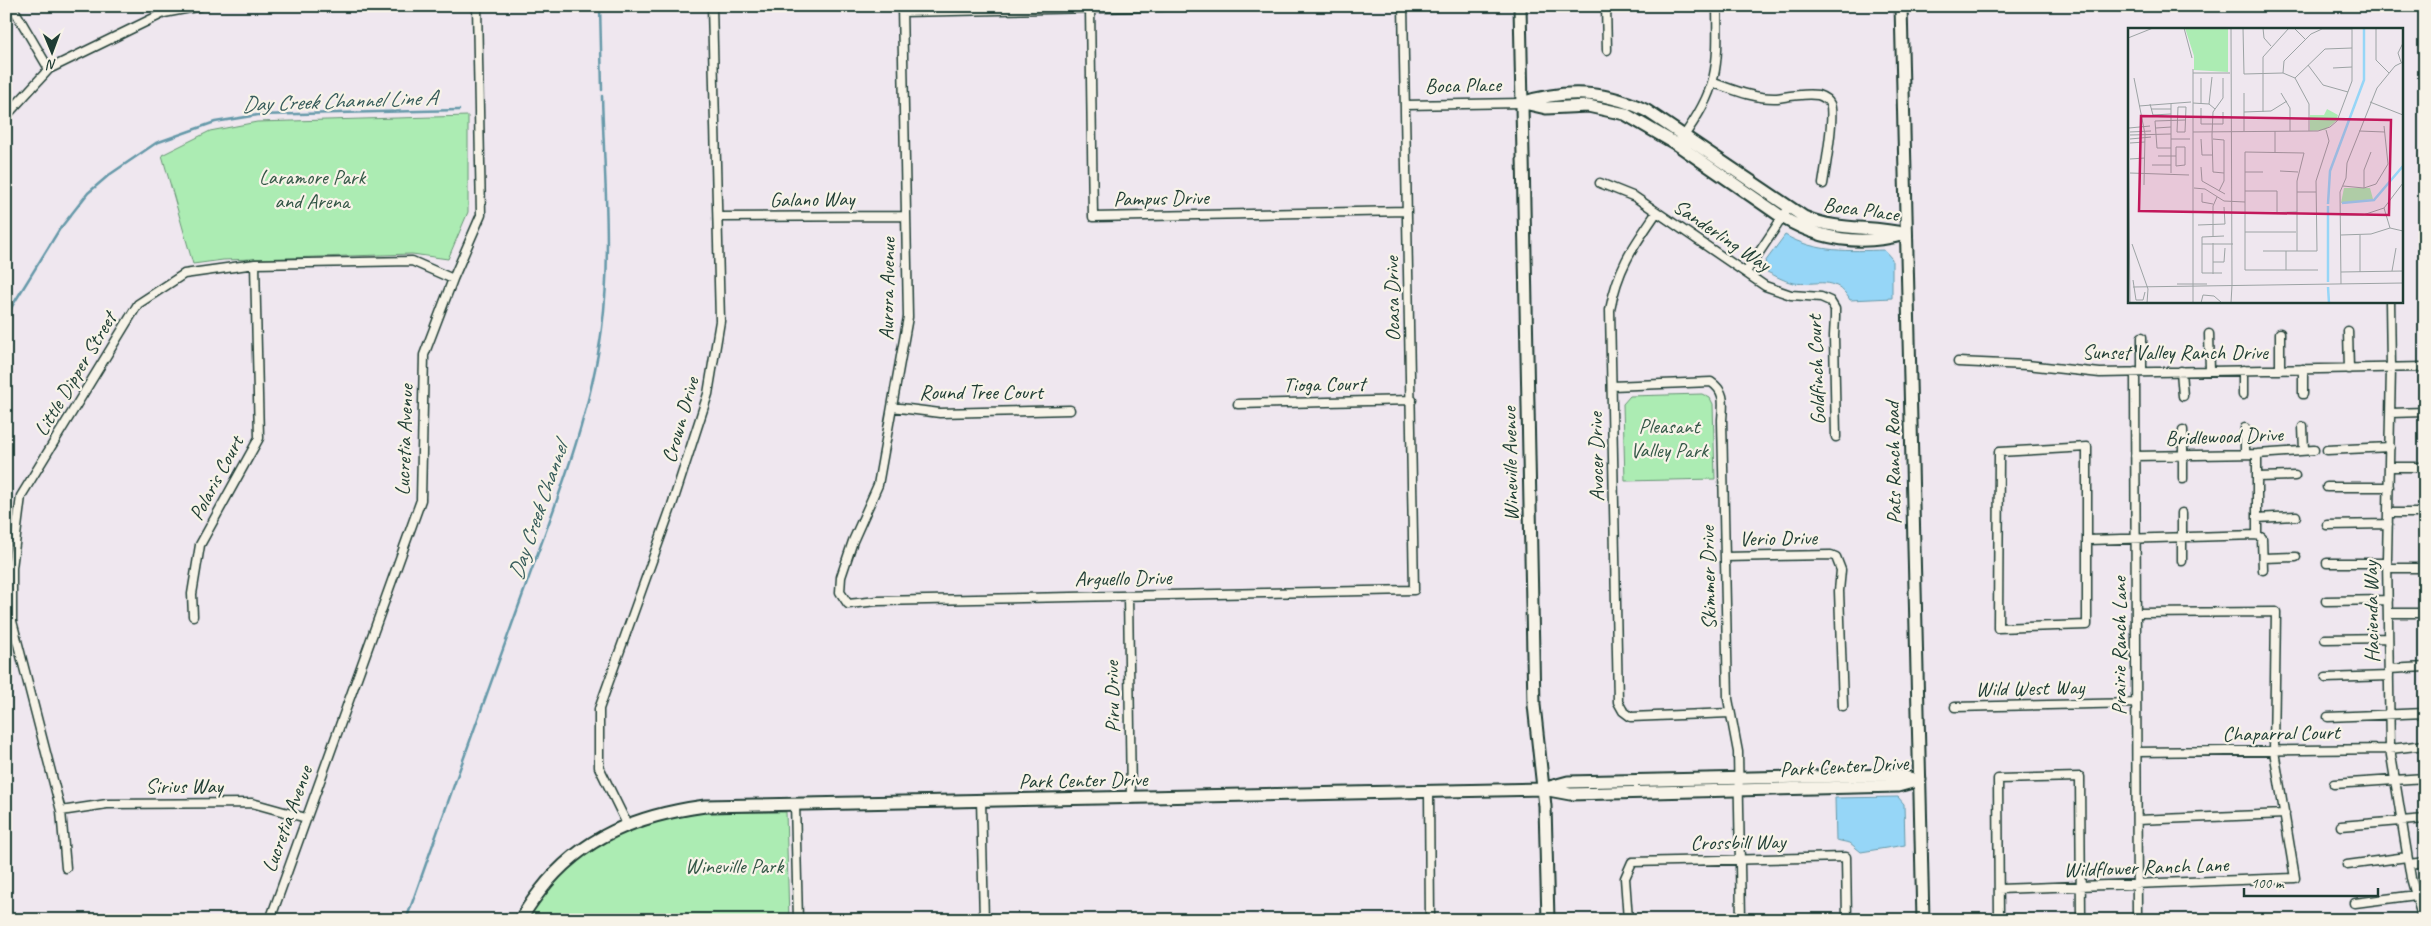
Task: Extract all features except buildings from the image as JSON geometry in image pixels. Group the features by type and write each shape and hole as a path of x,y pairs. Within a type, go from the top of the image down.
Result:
{"street":[{"path":"12,6 49,69"},
{"path":"6,116 49,69 164,13 201,6"},
{"name":"Lucretia Avenue","path":"270,920 421,500 424,355 453,279 481,215 477,6"},
{"name":"Crown Drive","path":"626,824 599,767 599,709 672,505 708,394 720,321 712,6"},
{"path":"902,9 1090,9 1192,6"},
{"name":"Ocasa Drive","path":"1403,6 1412,400 1414,590"},
{"name":"Wineville Avenue","path":"1520,6 1534,706 1543,789 1548,920"},
{"path":"1606,6 1607,50"},
{"path":"1681,141 1704,104 1714,83 1718,57 1717,6"},
{"name":"Pats Ranch Road","path":"1901,6 1923,920"},
{"name":"Aurora Avenue","path":"840,592 840,577 853,541 878,484 908,317 902,9"},
{"name":"Pampus Drive","path":"1090,9 1094,217 1407,211"},
{"path":"1714,83 1755,96 1775,98 1795,95 1818,95 1826,99 1831,108 1830,141 1823,184"},
{"name":"Boca Place","path":"1405,105 1522,103 1547,95 1601,95 1620,99 1647,111 1681,141 1785,213 1822,225 1856,229 1885,229 1906,234"},
{"name":"Sanderling Way","path":"1600,183 1635,197 1766,286 1781,292 1803,297 1821,297 1830,301"},
{"name":"Avocer Drive","path":"1657,212 1622,265 1614,287 1610,310 1618,702 1623,711 1630,717 1730,713"},
{"path":"1746,272 1785,213"},
{"name":"Galano Way","path":"718,217 906,216"},
{"name":"Little Dipper Street","path":"66,868 61,811 12,621 9,568 21,496 138,304 184,274 255,264 412,261 453,279"},
{"name":"Polaris Court","path":"193,616 192,594 200,545 258,438 255,264"},
{"name":"Goldfinch Court","path":"1830,301 1835,309 1836,437"},
{"name":"Hacienda Way","path":"2390,302 2391,368 2387,566 2390,749 2408,861 2416,895 2422,907 2423,920"},
{"path":"2348,331 2349,369"},
{"path":"2209,334 2210,370"},
{"path":"2280,334 2280,370"},
{"name":"Prairie Ranch Lane","path":"2137,920 2135,456 2138,372 2142,337"},
{"name":"Sunset Valley Ranch Drive","path":"1958,362 2027,365 2100,373 2181,370 2425,368"},
{"path":"2302,394 2303,369"},
{"path":"2181,370 2182,396"},
{"path":"2243,370 2243,395"},
{"name":"Skimmer Drive","path":"1612,386 1711,382 1719,387 1723,395 1725,557 1730,713 1737,742 1741,920"},
{"name":"Tioga Court","path":"1238,404 1412,400"},
{"name":"Round Tree Court","path":"892,407 940,413 1070,410"},
{"path":"2390,413 2425,412"},
{"path":"2244,428 2245,454"},
{"path":"2303,428 2304,450"},
{"path":"2183,430 2181,456 2183,479"},
{"path":"2087,447 2088,540 2087,625 1998,628 1998,452 2087,447"},
{"path":"2327,450 2390,447"},
{"name":"Bridlewood Drive","path":"2135,456 2257,454 2314,450"},
{"path":"2257,454 2257,535"},
{"path":"2389,467 2425,467"},
{"path":"2257,477 2295,476"},
{"path":"2327,488 2389,487"},
{"path":"2182,512 2182,561"},
{"path":"2388,513 2425,513"},
{"path":"2257,518 2296,516"},
{"path":"2327,525 2388,524"},
{"path":"2088,540 2257,535 2262,538 2263,570"},
{"name":"Verio Drive","path":"1725,557 1831,555 1836,558 1841,570 1839,591 1843,706"},
{"path":"2263,558 2296,557"},
{"path":"2327,563 2425,568"},
{"name":"Arguello Drive","path":"840,592 848,604 878,601 1414,590"},
{"name":"Piru Drive","path":"1128,596 1131,797"},
{"path":"2326,600 2388,600"},
{"path":"2136,613 2276,612 2274,751 2284,814 2137,820"},
{"path":"2388,613 2425,613"},
{"path":"2326,639 2388,638"},
{"path":"2326,678 2425,667"},
{"name":"Wild West Way","path":"1955,707 2136,703"},
{"path":"2328,718 2425,713"},
{"name":"Chaparral Court","path":"2136,752 2390,749 2425,745"},
{"path":"1999,920 1998,780 2080,777 2081,920"},
{"path":"2334,784 2425,778"},
{"name":"Park Center Drive","path":"521,920 552,875 588,845 626,824 665,811 705,806 1543,789 1570,794 1738,784 1898,786 1920,780"},
{"path":"1429,792 1430,920"},
{"path":"981,800 984,920"},
{"name":"Sirius Way","path":"61,811 107,804 252,803 306,818"},
{"path":"795,803 798,920"},
{"name":"Wildflower Ranch Lane","path":"1999,889 2137,886 2295,878 2284,814"},
{"path":"2341,826 2425,819"},
{"name":"Crossbill Way","path":"1628,920 1625,878 1632,862 1846,857 1847,920"},
{"path":"2347,865 2408,861 2425,862"},
{"path":"2355,903 2416,895"}],"green space":[{"name":"Laramore Park and Arena","path":"468,116 468,212 448,259 412,254 223,260 193,264 162,155 210,131 257,122"},
{"name":"Pleasant Valley Park","path":"1702,394 1710,398 1713,404 1715,479 1625,481 1623,404 1630,396"},
{"name":"Wineville Park","path":"786,812 789,920 528,920 537,905 562,874 594,846 628,827 662,817 680,815"}],"water":[{"path":"1785,235 1809,245 1833,250 1884,250 1892,259 1892,298 1850,300 1844,292 1832,284 1793,283 1767,272 1765,262"},
{"path":"1898,797 1904,804 1905,845 1861,852 1850,843 1836,840 1835,798"}],"waterway":[{"name":"Day Creek Channel","path":"600,6 602,90"},
{"name":"Day Creek Channel","path":"406,920 559,494 589,396 602,328 605,299 607,241 602,96"},
{"name":"Day Creek Channel Line A","path":"6,316 59,230 88,193 109,175 156,143 215,122 258,115 459,110"}]}
